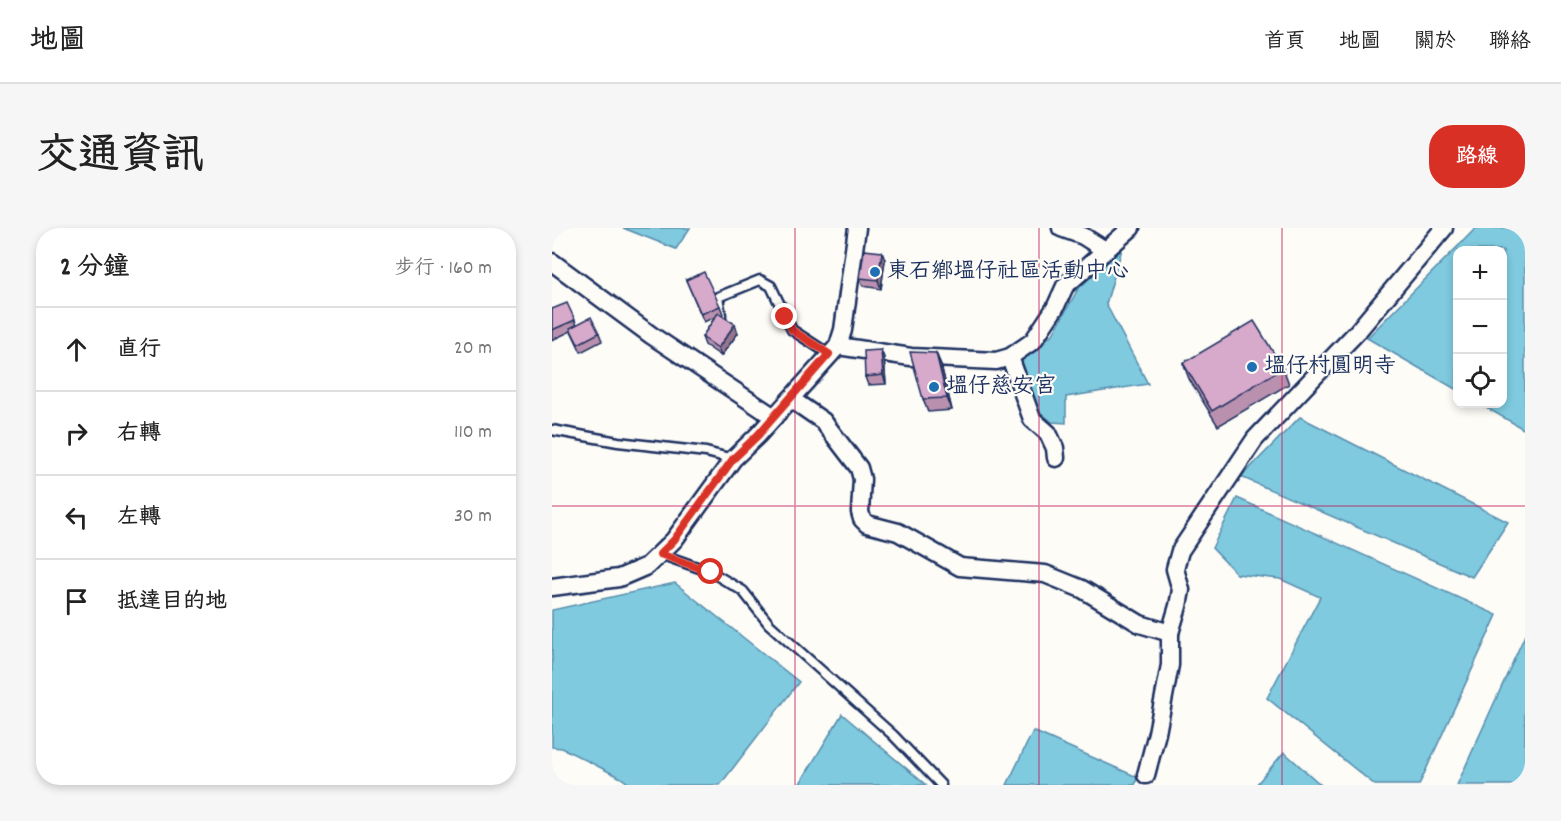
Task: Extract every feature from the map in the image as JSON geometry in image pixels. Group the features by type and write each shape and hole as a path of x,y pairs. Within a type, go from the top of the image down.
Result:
{"street":[{"path":"552,587 619,579 647,566 674,540 733,459 834,350 843,330 857,228"},
{"path":"1061,228 1083,236 1105,250"},
{"path":"834,350 996,361 1010,357 1033,341 1055,308 1065,286 1131,228"},
{"path":"1146,775 1170,665 1170,633 1181,590 1175,569 1180,551 1255,439 1357,332 1444,228"},
{"path":"552,262 651,336 774,417"},
{"path":"1010,357 1032,419 1048,433 1055,448 1056,458"},
{"path":"791,399 823,421 859,468 862,478 860,512 867,524 898,532 960,567 1045,574 1082,589 1140,624 1170,633"}],"lane":[{"path":"722,321 717,297 760,280 771,286 792,330 834,350"},
{"path":"552,430 618,442 706,452 733,459"},
{"path":"660,554 711,572 743,591 769,624 893,735 941,785"}],"water":[{"path":"623,228 690,228 676,249"},
{"path":"1476,228 1525,228 1525,430 1487,408 1507,408 1507,246 1458,246"},
{"path":"1122,249 1106,304 1148,384 1066,397 1066,423 1052,422 1039,411 1021,360 1053,334 1078,289"},
{"path":"1453,251 1453,388 1367,338"},
{"path":"1300,417 1508,522 1472,577 1241,477"},
{"path":"1237,498 1497,615 1419,785 1375,785 1267,698 1320,597 1280,579 1237,574 1212,548"},
{"path":"675,583 799,682 720,785 631,785 562,748 552,747 552,610"},
{"path":"1525,635 1525,785 1457,785"},
{"path":"842,714 926,785 799,785"},
{"path":"1033,731 1137,777 1135,785 1007,785"},
{"path":"1284,752 1321,785 1256,785"}],"building":[{"path":"864,250 882,252 878,280 860,278"},
{"path":"704,272 720,306 701,314 686,280"},
{"path":"567,303 575,320 552,330 552,309"},
{"path":"718,313 735,324 718,348 702,337"},
{"path":"591,317 599,333 578,344 570,328"},
{"path":"1254,321 1283,368 1212,411 1183,363"},
{"path":"881,350 883,375 865,377 864,351"},
{"path":"910,352 936,353 947,398 923,399"}],"place":[{"name":"東石鄉塭仔社區活動中心","path":"875,272"},
{"name":"塭仔村圓明寺","path":"1252,367"},
{"name":"塭仔慈安宮","path":"934,387"}],"route":[{"path":"711,572 660,554 674,540 733,459 791,399 829,354 792,330 785,317"}]}
